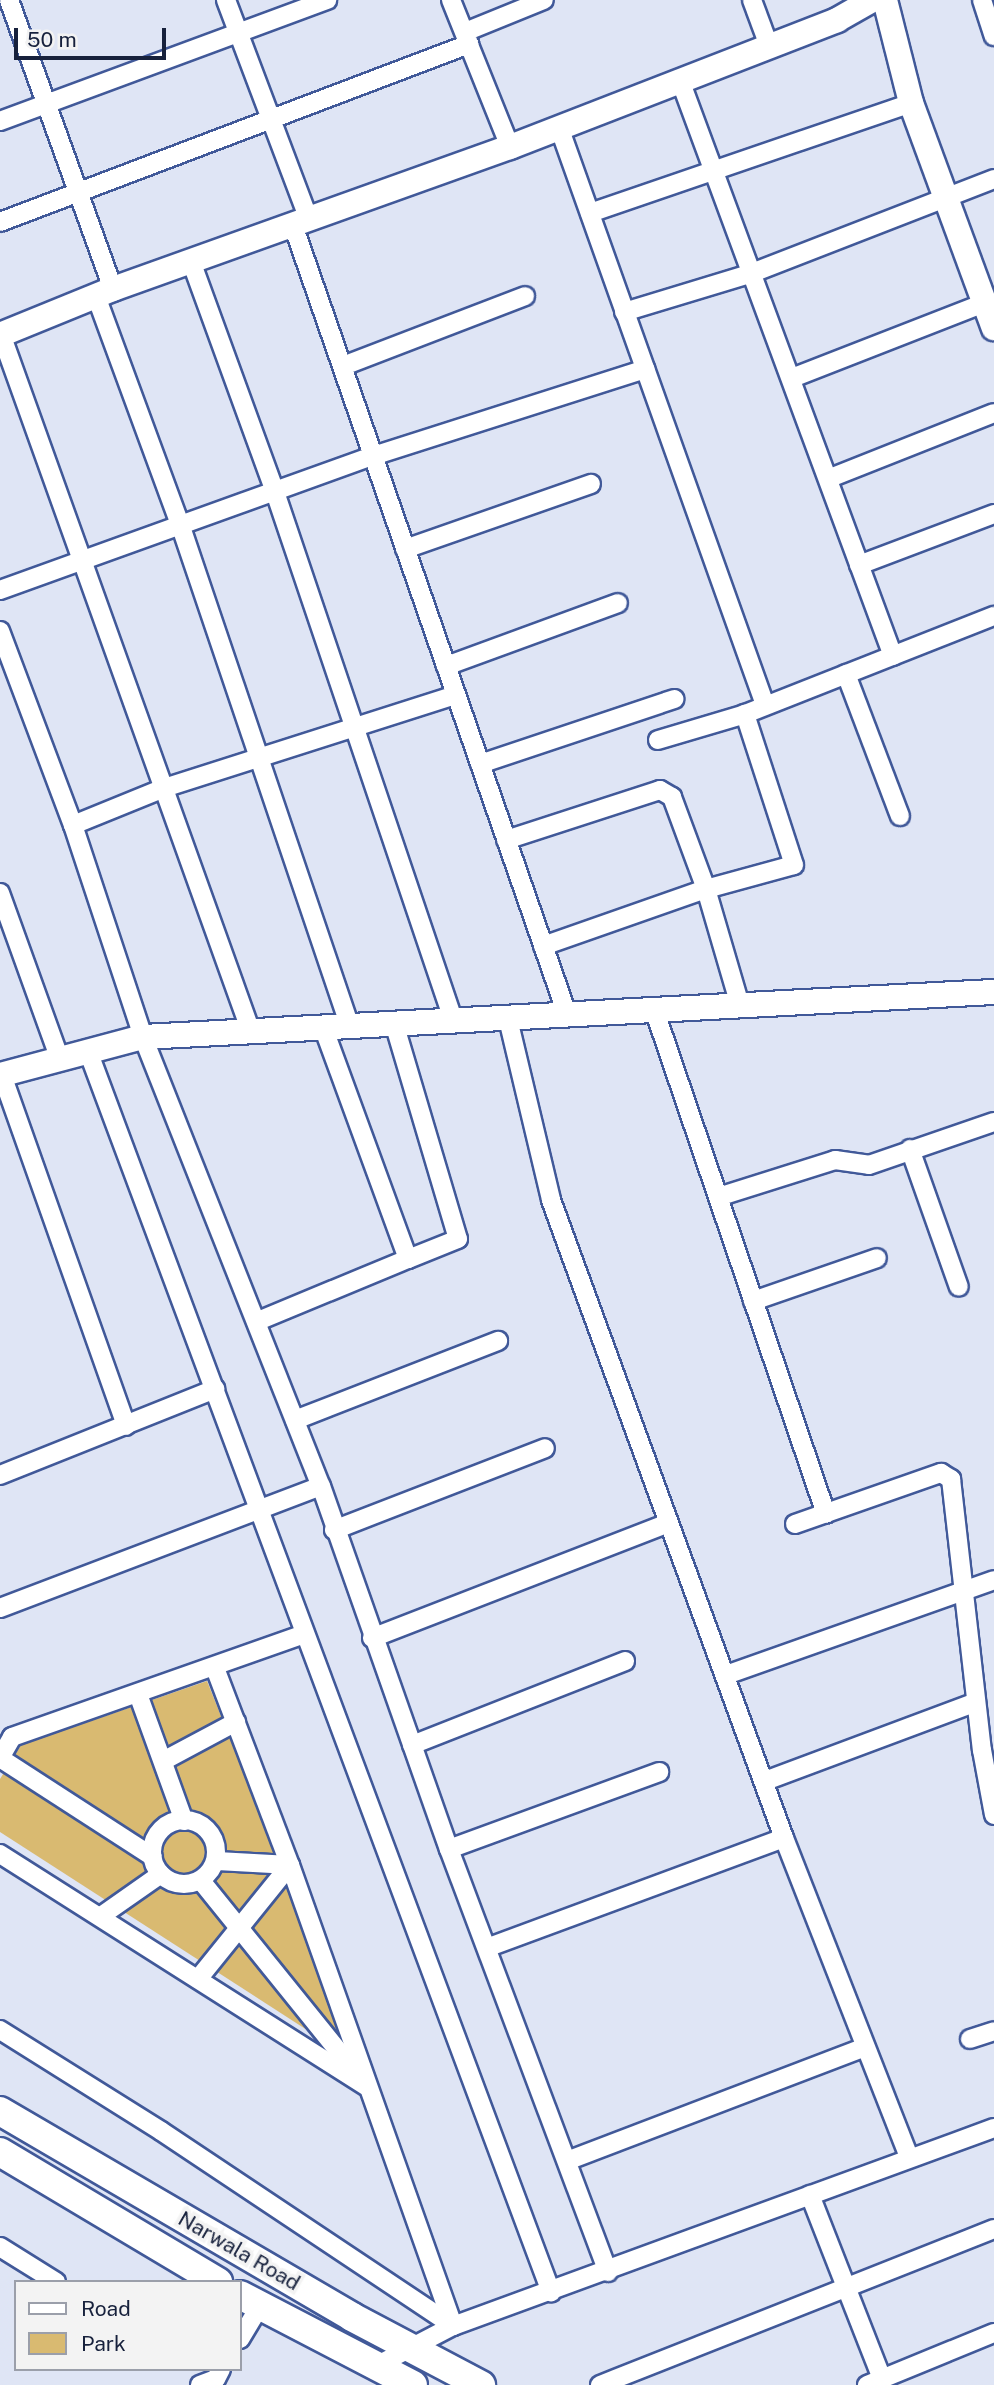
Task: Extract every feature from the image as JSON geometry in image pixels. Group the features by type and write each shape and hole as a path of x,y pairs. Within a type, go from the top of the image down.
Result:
{"main road":[{"name":"Narwala Road","path":"0,2111 409,2347 481,2385"},
{"name":"Narwala Road","path":"0,2152 215,2280"},
{"name":"Narwala Road","path":"250,2301 413,2385"}],"street":[{"path":"29,0 7,6 78,193 105,293 180,524 349,1024"},
{"path":"226,0 274,120 342,366 568,1017"},
{"path":"0,121 327,0"},
{"path":"451,0 510,147"},
{"path":"0,222 274,120 467,38 544,0"},
{"path":"752,0 769,46"},
{"path":"250,1028 1,334 191,261 510,147 837,20 872,0"},
{"path":"885,0 911,103 994,328"},
{"path":"982,0 994,36"},
{"path":"680,80 830,478 893,656"},
{"path":"590,213 717,173 911,103"},
{"path":"559,127 765,705"},
{"path":"624,312 752,273 947,200 994,179"},
{"path":"191,261 275,492 453,1019"},
{"path":"342,366 525,296"},
{"path":"792,378 984,303"},
{"path":"0,590 373,456 645,369"},
{"path":"830,478 994,413"},
{"path":"405,549 591,484"},
{"path":"859,565 994,514"},
{"path":"446,666 618,603"},
{"path":"658,740 745,714 994,616"},
{"path":"0,631 73,825 143,1037 258,1321 321,1486 372,1638 449,1849 489,1947 608,2272"},
{"path":"846,674 900,816"},
{"path":"73,825 164,788 456,695"},
{"path":"480,764 674,699"},
{"path":"543,946 706,889 793,865 745,714"},
{"path":"506,840 660,790 672,797 706,889 740,1005"},
{"path":"0,893 60,1060"},
{"path":"126,1426 1,1075 143,1037 250,1028 568,1017 994,992"},
{"path":"655,1012 826,1514"},
{"path":"508,1019 551,1200 784,1838 863,2048 909,2157"},
{"path":"258,1321 458,1240 394,1023"},
{"path":"323,1027 408,1259"},
{"path":"88,1051 551,2292"},
{"path":"718,1197 835,1160 869,1165 994,1122"},
{"path":"910,1149 959,1287"},
{"path":"753,1301 877,1258"},
{"path":"295,1420 498,1340"},
{"path":"0,1475 215,1388"},
{"path":"334,1530 545,1448"},
{"path":"794,1524 941,1473 951,1479 976,1702 994,1815"},
{"path":"0,1608 321,1486"},
{"path":"372,1638 668,1523"},
{"path":"726,1675 965,1588 994,1580"},
{"path":"157,1865 152,1844 167,1823 193,1820 214,1835 217,1861 202,1882 176,1885 157,1865 0,1758 12,1737 215,1668 304,1634"},
{"path":"412,1745 625,1661"},
{"path":"215,1668 290,1865 453,2326"},
{"path":"138,1694 184,1821"},
{"path":"765,1781 976,1702"},
{"path":"163,1761 236,1722"},
{"path":"449,1849 659,1772"},
{"path":"489,1947 784,1838"},
{"path":"0,1854 366,2086"},
{"path":"217,1861 290,1865"},
{"path":"101,1916 157,1865"},
{"path":"198,1979 290,1865"},
{"path":"202,1882 241,1927 366,2086"},
{"path":"0,2030 453,2326"},
{"path":"970,2039 994,2031"},
{"path":"567,2161 863,2048"},
{"path":"376,2367 409,2347 453,2326 608,2272 909,2157 994,2128"},
{"path":"810,2195 848,2285 874,2382 994,2333"},
{"path":"600,2385 994,2229"},
{"path":"0,2247 53,2280"},
{"path":"242,2331 250,2301"}],"green space":[{"path":"207,1681 351,2042 338,2050 0,1832 0,1779 21,1745"}]}
